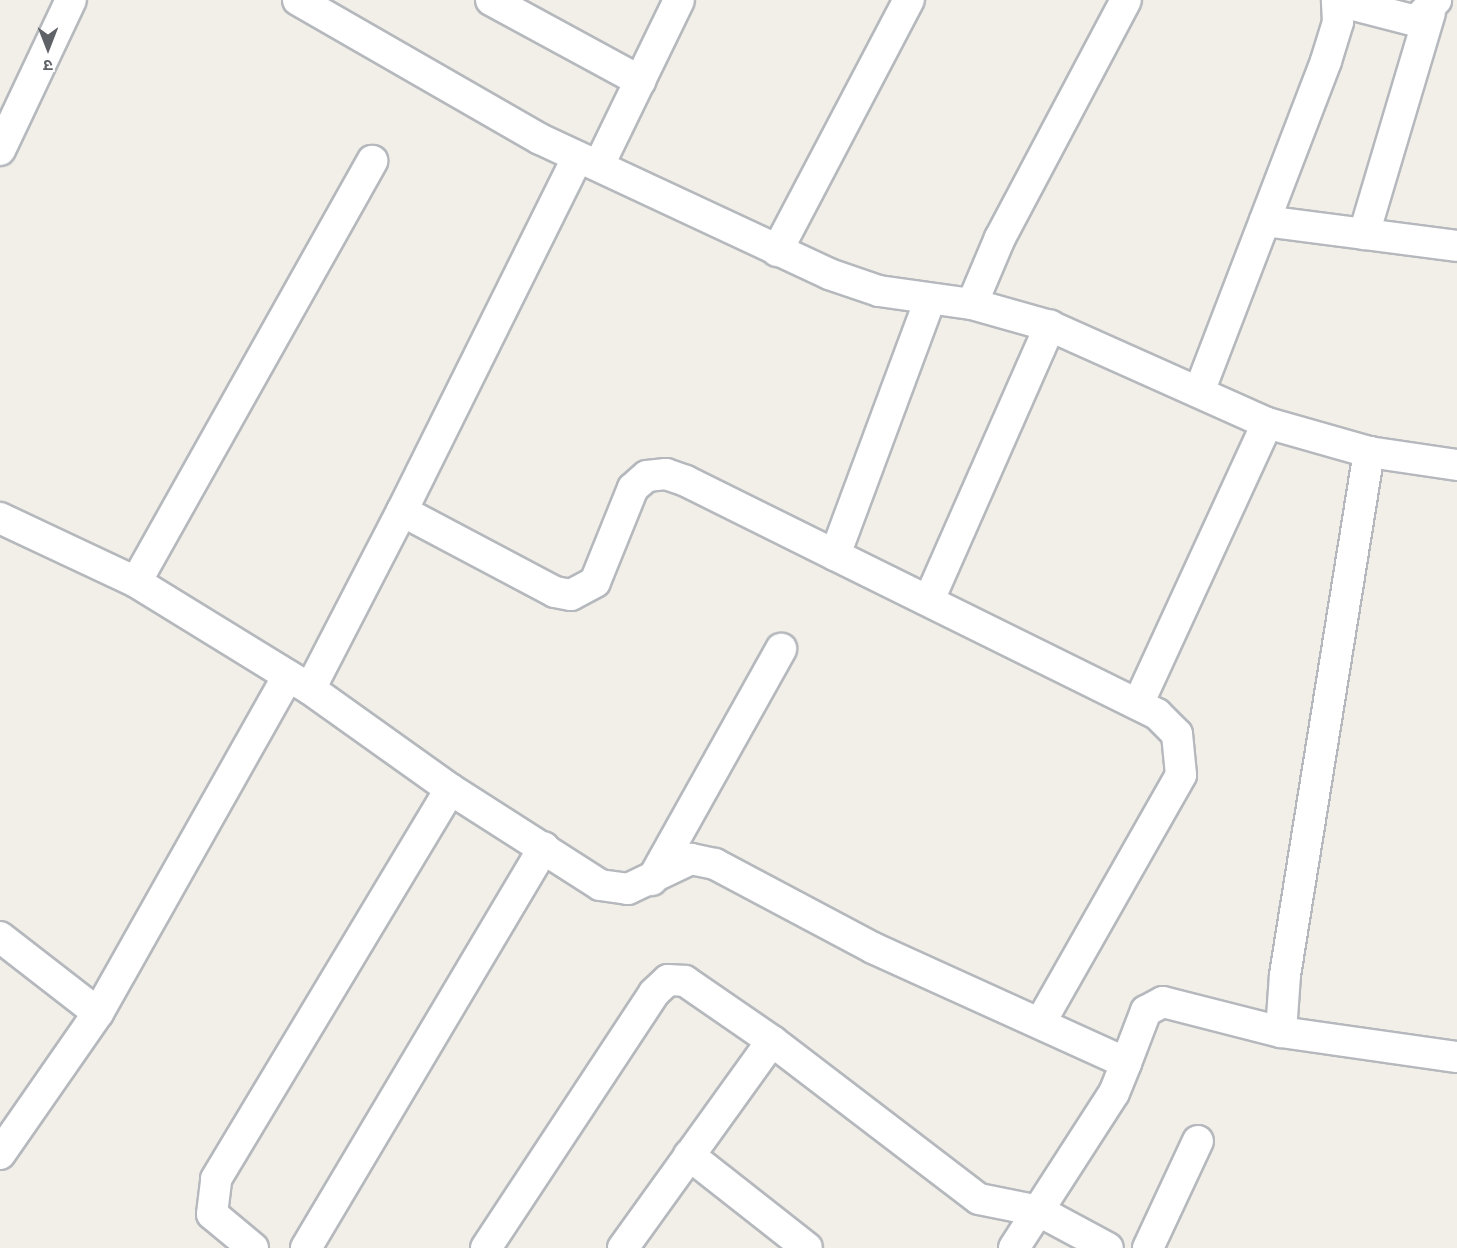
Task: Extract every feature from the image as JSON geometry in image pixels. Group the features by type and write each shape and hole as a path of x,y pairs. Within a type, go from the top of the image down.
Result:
{"street":[{"path":"0,150 71,0"},
{"path":"298,0 588,161 701,219 859,284 930,300 972,304 1050,326 1267,423 1369,452 1457,465"},
{"path":"491,0 640,81"},
{"path":"0,1154 98,1013 402,511 588,161 640,81 679,0"},
{"path":"777,250 909,0"},
{"path":"972,304 1047,145 1126,0"},
{"path":"1199,392 1326,61 1338,22 1338,0 1396,20 1416,21 1432,6"},
{"path":"1364,234 1432,6"},
{"path":"136,582 372,161"},
{"path":"1265,221 1457,246"},
{"path":"835,555 930,300"},
{"path":"929,600 1050,326"},
{"path":"1138,704 1267,423"},
{"path":"1281,1032 1285,975 1369,452"},
{"path":"402,511 555,592 571,595 595,582 633,488 647,476 666,474 686,481 1138,704 1177,734 1181,775 1040,1023"},
{"path":"0,518 136,582 299,683 450,789 544,847 600,885 628,889 652,880 691,859 716,864 873,948 1126,1063"},
{"path":"652,880 780,649"},
{"path":"253,1248 212,1214 216,1179 450,789"},
{"path":"306,1248 544,847"},
{"path":"0,937 98,1013"},
{"path":"486,1248 654,993 668,980 685,981 772,1041 979,1199 1039,1211 1108,1248"},
{"path":"1014,1248 1113,1093 1146,1011 1163,1002 1281,1032 1457,1057"},
{"path":"623,1248 772,1041"},
{"path":"1148,1248 1198,1141"},
{"path":"689,1155 807,1248"}]}
